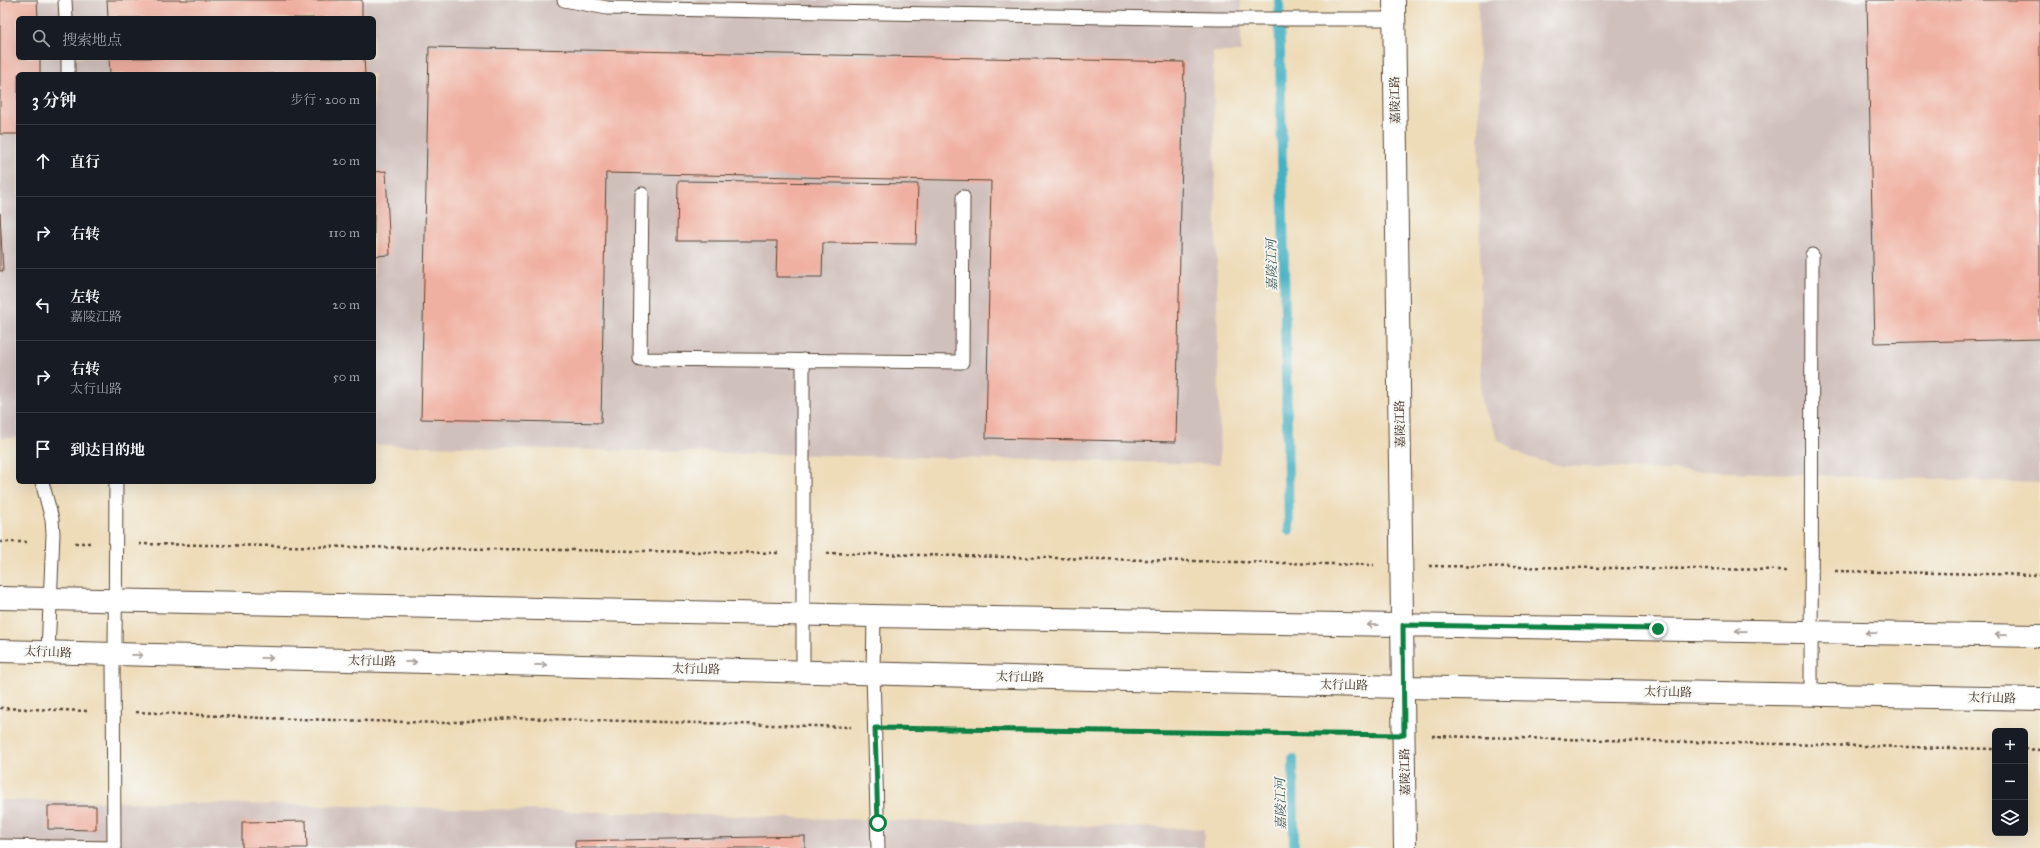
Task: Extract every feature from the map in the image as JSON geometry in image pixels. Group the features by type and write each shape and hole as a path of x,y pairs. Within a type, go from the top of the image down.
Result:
{"street":[{"name":"嘉陵江路","path":"1394,10 1405,848"},
{"path":"0,598 803,615 2040,636"},
{"name":"太行山路","path":"0,651 1403,687 2040,699"}],"lane":[{"path":"65,0 66,16"},
{"path":"564,0 607,8 1218,19 1329,20 1394,10"},
{"path":"68,60 68,72"},
{"path":"642,194 640,359 962,362 963,197"},
{"path":"1812,255 1812,694"},
{"path":"803,360 803,672"},
{"path":"43,484 52,519 53,543 48,652"},
{"path":"113,848 116,484"},
{"path":"874,616 873,673 878,848"},
{"path":"0,846 123,848"}],"path":[{"path":"0,542 803,553 1402,566 2040,575"},
{"path":"0,708 202,714 263,718 434,722 513,718 875,728 1404,735 1992,749"},
{"path":"2028,749 2040,750"}],"shaded area":[{"path":"0,0 1241,0 1241,52 1213,52 1220,464 376,445 376,72 16,72 16,438 0,438"},
{"path":"1478,0 2040,0 2040,483 1562,466 1527,457 1498,440 1481,402"},
{"path":"0,800 414,807 1204,829 1204,848 0,848"}],"building":[{"path":"0,0 37,0 38,16 16,16 16,60 40,60 40,72 16,72 16,134 0,134"},
{"path":"107,0 362,0 362,16 108,16"},
{"path":"1867,0 2040,0 2040,339 1875,343"},
{"path":"429,47 1184,62 1176,442 986,438 991,181 606,173 601,423 421,419"},
{"path":"109,60 364,60 365,72 110,72"},
{"path":"386,171 390,255 376,256 376,172"},
{"path":"678,181 918,184 916,244 823,243 822,277 776,277 777,241 677,241"},
{"path":"0,213 3,271 0,271"},
{"path":"48,806 96,806 96,830 48,829"},
{"path":"306,821 307,848 242,848 242,822"},
{"path":"805,836 805,848 575,848 575,841"}],"waterway":[{"name":"嘉陵江河","path":"1279,0 1289,530"},
{"name":"嘉陵江河","path":"1293,759 1294,848"}],"route":[{"path":"878,823 875,728 1404,735 1403,625 1658,629"}]}
